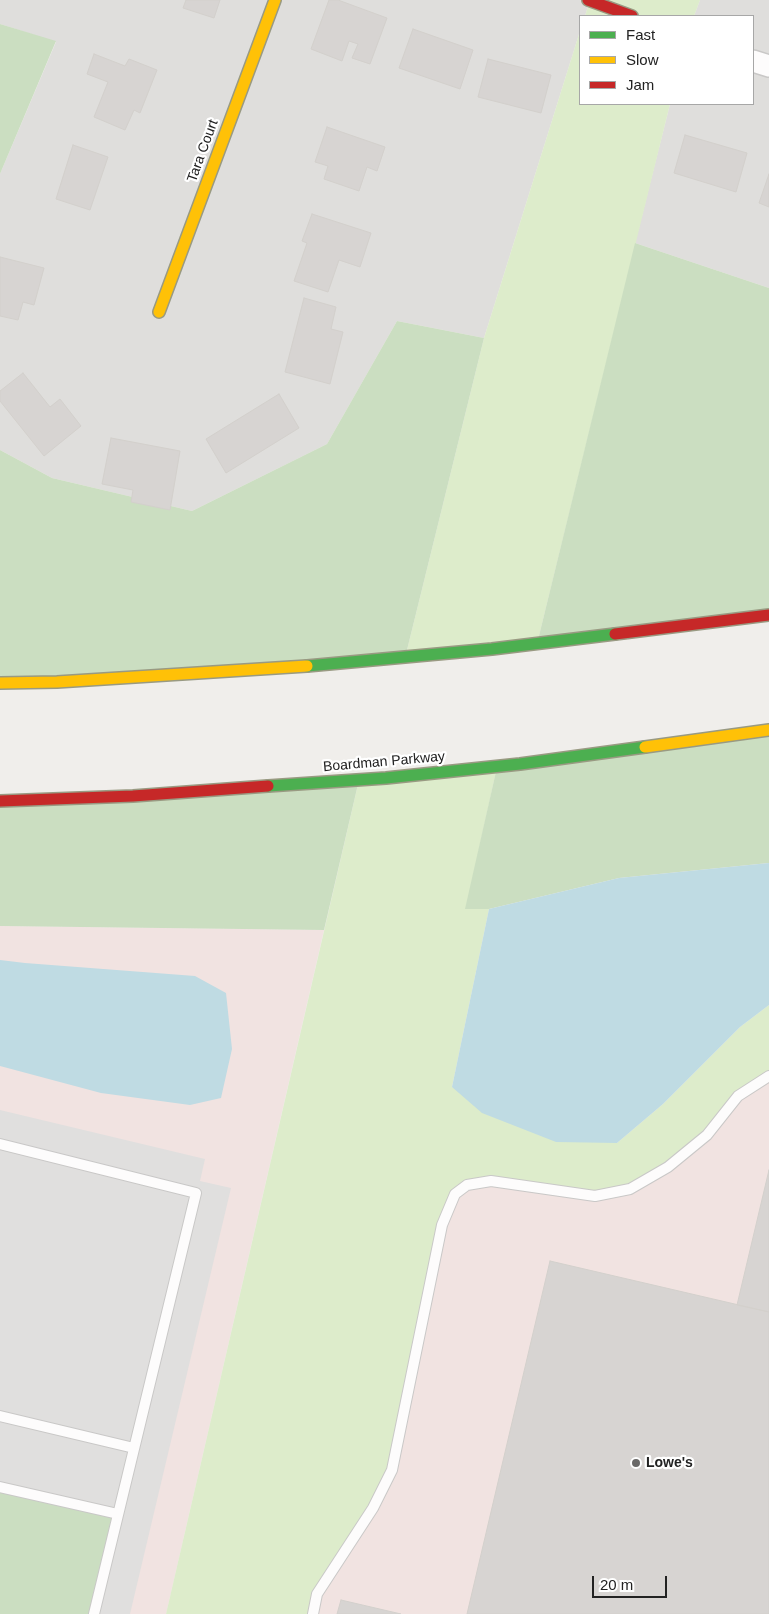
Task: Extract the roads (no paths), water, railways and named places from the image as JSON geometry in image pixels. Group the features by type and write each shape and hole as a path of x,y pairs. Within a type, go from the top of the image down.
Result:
{"main road":[{"name":"Tara Court","path":"159,312 275,0"},
{"path":"588,0 629,15"},
{"path":"0,683 57,682 301,667 492,650 769,615"},
{"name":"Boardman Parkway","path":"0,801 133,796 386,778 520,764 769,730"}],"street":[{"path":"754,60 769,66"}],"lane":[{"path":"313,1614 317,1594 373,1508 392,1470 442,1225 454,1194 467,1185 491,1181 595,1196 630,1189 668,1167 707,1135 738,1096 769,1076"},
{"path":"0,1144 196,1193 94,1614"},
{"path":"0,1416 134,1448"},
{"path":"0,1487 118,1514"}],"water":[{"path":"769,863 769,1005 740,1027 663,1104 617,1143 556,1142 482,1113 452,1087 489,909 619,878"},
{"path":"0,960 195,976 226,993 232,1049 221,1098 190,1105 101,1093 0,1066"}],"place":[{"name":"Lowe's","path":"636,1463"}]}
